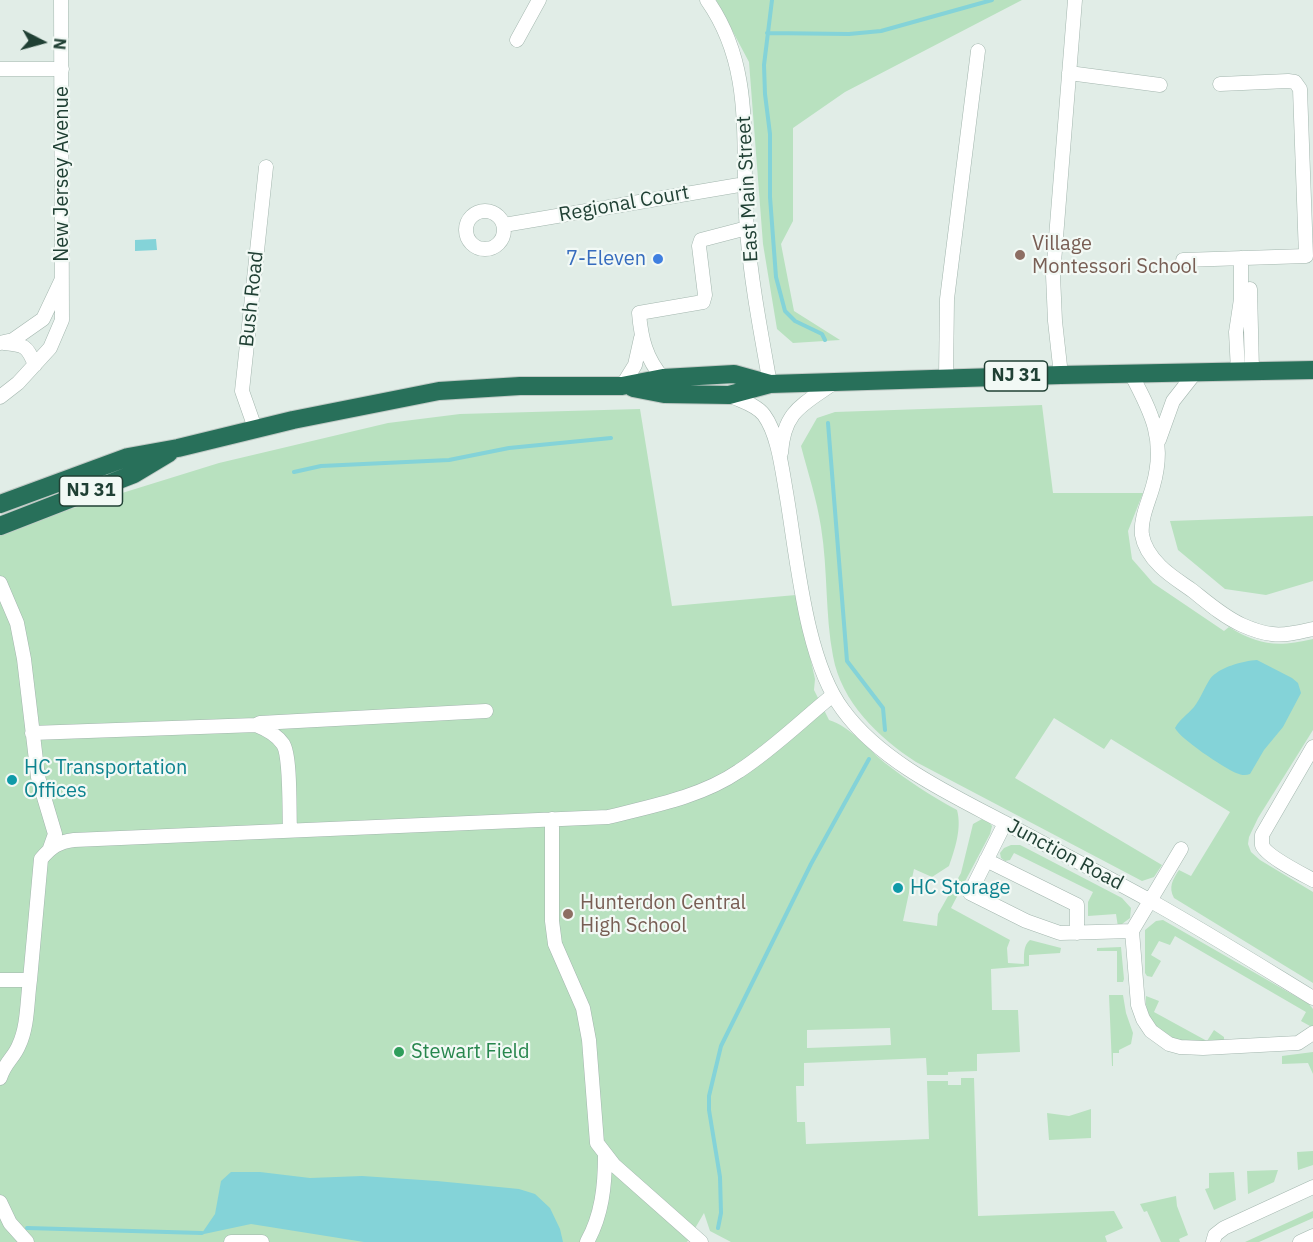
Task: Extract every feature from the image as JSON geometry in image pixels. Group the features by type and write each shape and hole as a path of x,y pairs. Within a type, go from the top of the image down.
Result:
{"highway":[{"name":"NJ 31","path":"0,504 128,457 178,448 255,428 449,390 544,385 622,386 664,394 729,395 770,384 836,381 1313,370"},
{"name":"NJ 31","path":"622,386 663,378 734,374 770,384"},
{"name":"NJ 31","path":"0,526 134,474 178,448"}],"street":[{"name":"New Jersey Avenue","path":"0,397 18,383 50,348 62,320 61,0"},
{"path":"517,40 538,0"},
{"name":"East Main Street","path":"707,0 729,37 741,83 744,107 747,228 756,307 770,384"},
{"path":"1061,375 1053,274 1075,0"},
{"path":"946,378 947,299 978,51"},
{"path":"0,69 62,69"},
{"path":"1069,73 1160,85"},
{"path":"1183,260 1306,256 1300,89 1295,82 1288,81 1220,84"},
{"name":"Bush Road","path":"255,428 242,391 266,167"},
{"name":"Regional Court","path":"504,225 745,184"},
{"path":"663,378 654,368 646,353 641,336 639,313 703,302 705,298 699,246 701,240 747,228"},
{"path":"1245,258 1245,371"},
{"name":"New Jersey Avenue","path":"0,343 13,340 43,319 63,276"},
{"path":"622,386 635,364 641,336"},
{"name":"New Jersey Avenue","path":"0,343 22,345 29,350 35,365"},
{"path":"622,386 643,366 646,353"},
{"path":"1159,440 1173,401 1195,373"},
{"path":"1131,374 1145,399 1159,440 1159,461 1142,534 1153,559 1232,620 1244,626 1274,634 1313,629"},
{"path":"781,461 782,438 791,416 836,381"},
{"path":"729,395 758,408 763,414 772,431 781,461"},
{"name":"Junction Road","path":"781,461 806,611 818,657 833,695 857,726 916,774 1150,901 1313,998"},
{"path":"0,583 16,623 24,659 38,777 55,834 50,848 41,859 30,980 22,1037 18,1049 5,1063 0,1077"},
{"path":"50,848 62,842 74,840 608,817 647,808 700,791 738,772 833,695"},
{"path":"32,733 256,725 486,711"},
{"path":"256,725 267,729 284,746 287,759 290,830"},
{"path":"1313,747 1262,835 1262,844 1266,851 1313,880"},
{"path":"552,819 552,921 555,944 583,1008 589,1040 594,1130 597,1143 605,1155 700,1242"},
{"path":"1005,823 970,893 1047,930 1060,933 1132,931"},
{"path":"1181,849 1132,931 1138,1005 1143,1019 1162,1040 1180,1047 1203,1048 1298,1042 1313,1033"},
{"path":"986,860 1077,905 1077,933"},
{"path":"1,980 30,980"},
{"path":"587,1242 594,1230 604,1193 605,1155"},
{"path":"1213,1242 1215,1235 1224,1228 1313,1187"},
{"path":"0,1202 10,1223 27,1242"},
{"path":"1300,1242 1313,1236"},
{"path":"231,1242 262,1242"}],"green space":[{"path":"716,0 1022,0 845,92 793,128 793,221 781,244 794,311 840,340 793,343 777,329 763,244 749,62"},
{"path":"1042,405 1053,493 1143,493 1128,531 1132,559 1153,583 1224,631 1229,627 1250,638 1279,644 1313,639 1313,730 1258,818 1248,844 1251,852 1260,860 1313,892 1313,983 1174,898 1172,894 1173,880 1179,870 1191,876 1230,812 1111,739 1104,749 1054,718 1015,778 1162,865 1154,877 1142,881 916,762 876,730 844,689 837,673 830,640 825,559 819,517 801,446 817,418 835,412"},
{"name":"Hunterdon Central High School","path":"640,409 672,606 796,595 815,679 814,690 829,720 852,733 902,776 957,810 958,831 949,866 932,877 914,869 903,921 937,926 938,914 961,873 973,824 982,819 988,821 992,826 990,834 951,908 1010,940 1007,948 1008,963 1024,964 1025,948 1030,940 1061,948 1060,953 1029,955 1029,966 991,969 992,1010 1018,1010 1020,1052 977,1054 977,1071 948,1072 948,1075 927,1075 926,1058 804,1063 804,1086 796,1086 797,1122 805,1122 806,1144 929,1139 927,1081 948,1081 948,1085 961,1085 961,1078 974,1078 978,1216 1114,1211 1123,1228 1105,1236 1107,1242 731,1242 710,1231 704,1213 687,1242 0,1242 0,532 219,463 388,423 460,414","holes":["890,1028 891,1045 807,1048 807,1030"]},
{"path":"1313,516 1313,581 1266,595 1225,589 1178,550 1170,521"},
{"path":"1011,845 1020,845 1122,898 1131,908 1130,918 1118,927 1116,914 1088,916 1088,902 1093,892 1014,853 1010,860 1005,861 1001,858 1000,853"},
{"path":"1163,920 1309,1004 1313,1009 1313,1026 1301,1021 1306,1012 1175,936 1170,945 1159,941 1151,955 1161,961 1152,977 1147,976 1145,973 1145,930 1156,921"},
{"path":"1121,947 1124,979 1123,982 1117,982 1117,951 1097,951 1097,948"},
{"path":"1109,995 1123,995 1133,1033 1131,1044 1119,1050 1119,1053 1113,1053 1113,1066 1112,1066"},
{"path":"1146,996 1159,1001 1154,1012 1207,1041 1214,1030 1224,1037 1224,1042 1185,1043 1166,1035 1150,1018"},
{"path":"1313,1052 1313,1074 1308,1063 1282,1064 1282,1056"},
{"path":"1091,1109 1091,1138 1049,1140 1047,1113 1069,1116"},
{"path":"1313,1151 1313,1165 1298,1170 1297,1152"},
{"path":"1278,1170 1274,1182 1248,1194 1247,1171"},
{"path":"1234,1172 1236,1200 1214,1210 1205,1189 1209,1188 1209,1173"},
{"path":"1176,1196 1177,1206 1188,1235 1179,1239 1180,1242 1161,1242 1147,1211 1144,1212 1140,1204"},
{"path":"1313,1211 1313,1218 1259,1242 1245,1242"}],"water":[{"path":"156,239 157,250 135,251 135,240"},
{"path":"1257,660 1292,678 1298,683 1301,693 1283,727 1264,750 1250,774 1243,775 1230,770 1202,752 1175,728 1194,707 1214,675 1232,665"},
{"path":"231,1172 260,1172 310,1178 362,1176 519,1189 535,1194 550,1208 560,1229 563,1242 364,1242 251,1224 204,1234 202,1233 215,1214 221,1181"}],"waterway":[{"path":"772,0 764,65 770,134 770,197 776,277 785,311 795,321 822,334 825,340"},
{"path":"767,33 849,34 881,31 992,0"},
{"path":"828,423 847,661 883,708 885,730"},
{"path":"294,472 321,466 449,460 509,448 611,438"},
{"path":"718,1228 721,1213 720,1177 709,1110 709,1096 721,1046 811,864 869,759"},
{"path":"27,1228 202,1233"}],"place":[{"name":"Village Montessori School","path":"1020,255"},
{"name":"7-Eleven","path":"658,259"},
{"name":"HC Transportation Offices","path":"12,780"},
{"name":"HC Storage","path":"898,888"},
{"name":"Hunterdon Central High School","path":"568,914"},
{"name":"Stewart Field","path":"399,1052"}]}
